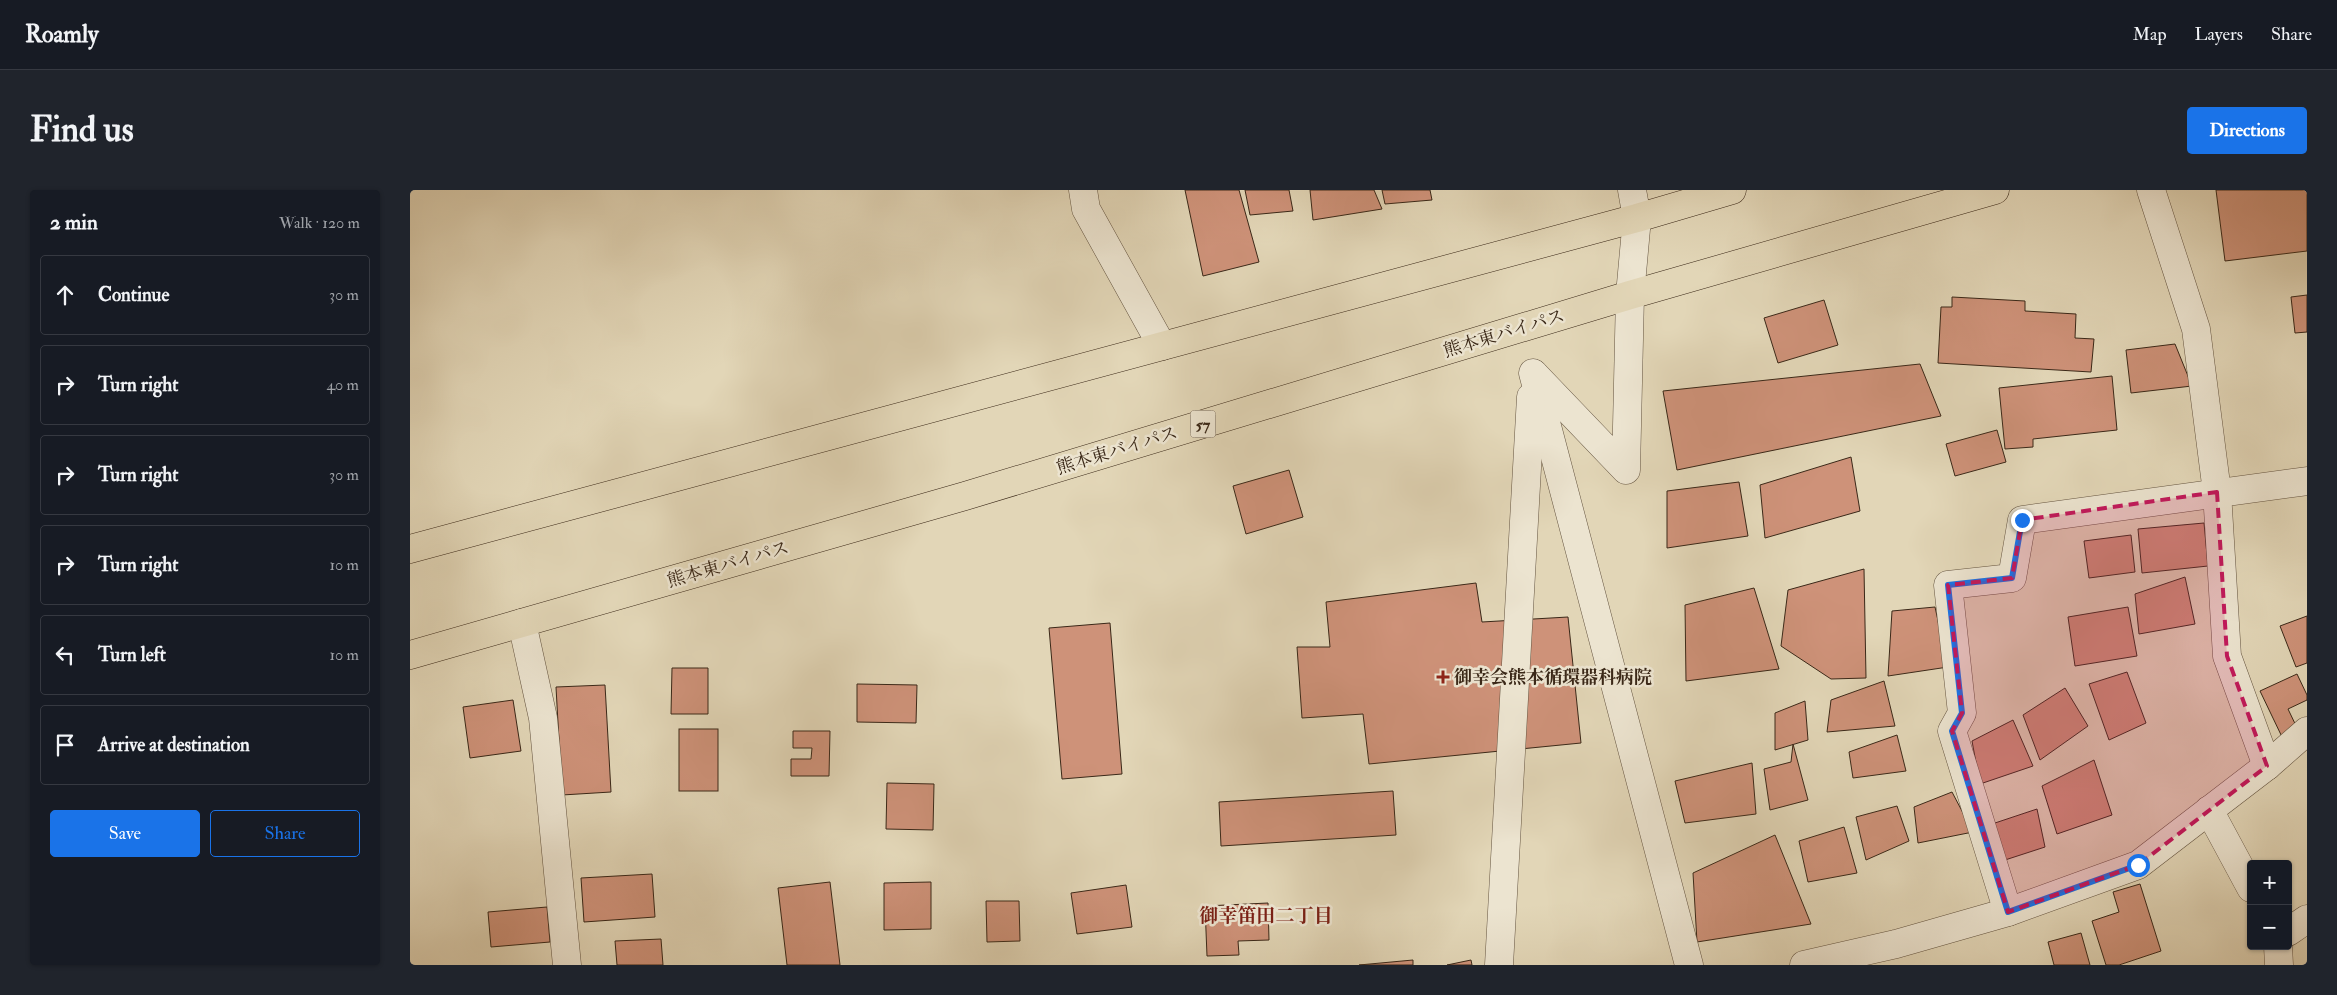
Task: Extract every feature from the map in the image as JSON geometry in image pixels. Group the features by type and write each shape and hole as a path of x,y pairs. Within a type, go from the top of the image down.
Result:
{"highway":[{"path":"410,549 1636,218 1732,190"},
{"name":"熊本東バイパス","path":"410,655 965,496 1630,295 1995,190"}],"street":[{"path":"1083,190 1086,209 1162,346"},
{"path":"1533,373 1626,470 1630,295 1636,218 1632,190"},
{"path":"2151,190 2196,330 2217,492 2227,656 2267,766"},
{"path":"1499,965 1533,373"},
{"path":"1533,373 1689,965"},
{"path":"2008,912 1952,731 1962,713 1948,585 2012,578 2022,520 2307,481"},
{"path":"522,623 543,718 567,965"},
{"path":"1804,965 1896,944 2008,912 2138,865 2267,766 2307,731"},
{"path":"2210,810 2247,880"},
{"path":"2292,929 2307,919"},
{"path":"2278,950 2279,965"}],"highlighted area":[{"path":"2217,492 2227,656 2267,766 2138,865 2008,912 1952,731 1962,713 1948,585 2012,578 2022,520"}],"building":[{"path":"1185,190 1239,190 1259,262 1203,276"},
{"path":"1245,190 1289,190 1293,211 1250,215"},
{"path":"1310,190 1374,190 1382,209 1313,220"},
{"path":"1382,190 1430,190 1432,200 1385,204"},
{"path":"2216,190 2307,190 2307,251 2225,261"},
{"path":"2307,295 2307,332 2295,333 2291,297"},
{"path":"1952,297 2025,301 2025,311 2076,314 2075,338 2094,339 2091,372 1938,363 1941,307 1952,307"},
{"path":"1824,300 1838,345 1778,363 1764,318"},
{"path":"2175,344 2192,386 2131,393 2126,350"},
{"path":"1920,364 1941,416 1677,470 1663,391"},
{"path":"2112,376 2117,430 2033,439 2033,447 2005,449 1999,388"},
{"path":"1997,430 2006,462 1955,476 1946,444"},
{"path":"1851,457 1860,511 1765,538 1760,485"},
{"path":"1289,470 1303,517 1246,534 1233,486"},
{"path":"1739,482 1748,536 1667,548 1667,491"},
{"path":"2204,523 2208,566 2142,573 2138,529"},
{"path":"2131,535 2135,572 2089,578 2084,541"},
{"path":"1864,569 1866,678 1831,679 1781,646 1788,590"},
{"path":"2185,577 2195,624 2139,634 2135,594"},
{"path":"1476,583 1482,622 1568,617 1581,743 1369,764 1363,714 1302,718 1297,647 1330,647 1326,602"},
{"path":"1754,588 1779,669 1686,681 1685,605"},
{"path":"1935,607 1948,667 1888,676 1892,611"},
{"path":"2128,607 2137,656 2075,666 2068,617"},
{"path":"2307,616 2307,663 2296,667 2280,626"},
{"path":"1110,623 1122,774 1062,779 1049,628"},
{"path":"672,668 708,668 708,714 671,714"},
{"path":"2127,672 2146,723 2109,740 2089,684"},
{"path":"2297,674 2307,695 2307,700 2288,709 2299,732 2283,739 2260,691"},
{"path":"1884,681 1895,726 1827,732 1831,700"},
{"path":"857,684 917,685 916,723 857,722"},
{"path":"605,685 611,792 562,795 556,687"},
{"path":"2065,688 2088,726 2040,760 2023,715"},
{"path":"513,700 521,751 470,758 463,707"},
{"path":"1805,701 1808,740 1775,750 1775,713"},
{"path":"2013,720 2033,766 1980,784 1972,741"},
{"path":"679,729 718,729 718,791 679,791"},
{"path":"793,731 830,731 829,776 791,776 791,759 811,759 812,748 793,748"},
{"path":"1897,735 1906,771 1853,778 1849,752"},
{"path":"1793,744 1808,800 1770,810 1764,769 1791,762"},
{"path":"2094,760 2112,815 2057,834 2042,786"},
{"path":"1752,763 1756,814 1685,823 1675,781"},
{"path":"887,783 934,784 933,830 886,829"},
{"path":"1393,791 1396,835 1221,846 1219,802"},
{"path":"1952,792 1973,832 1918,843 1914,807"},
{"path":"1897,806 1909,841 1866,860 1856,817"},
{"path":"2037,809 2045,847 2005,860 1992,824"},
{"path":"1844,827 1857,873 1808,882 1799,841"},
{"path":"1775,835 1811,924 1697,942 1693,873"},
{"path":"652,874 655,917 584,922 581,878"},
{"path":"830,882 840,965 787,965 778,888"},
{"path":"931,882 931,929 884,930 884,883"},
{"path":"2140,884 2161,951 2119,965 2106,965 2092,921 2119,912 2113,892"},
{"path":"1126,885 1132,927 1077,934 1071,893"},
{"path":"986,901 1019,901 1020,941 987,942"},
{"path":"1268,903 1269,940 1238,941 1239,955 1207,956 1205,906"},
{"path":"547,907 550,942 491,947 488,912"},
{"path":"2081,933 2090,965 2054,965 2048,942"},
{"path":"661,939 663,965 617,965 615,941"},
{"path":"1413,960 1413,965 1359,965"},
{"path":"1471,960 1472,965 1447,965"}],"place":[{"name":"御幸会熊本循環器科病院","path":"1443,677"}],"district":[{"name":"御幸笛田二丁目","path":"1266,915"}],"route":[{"path":"2022,520 2012,578 1948,585 1962,713 1952,731 2008,912 2138,865"}]}
